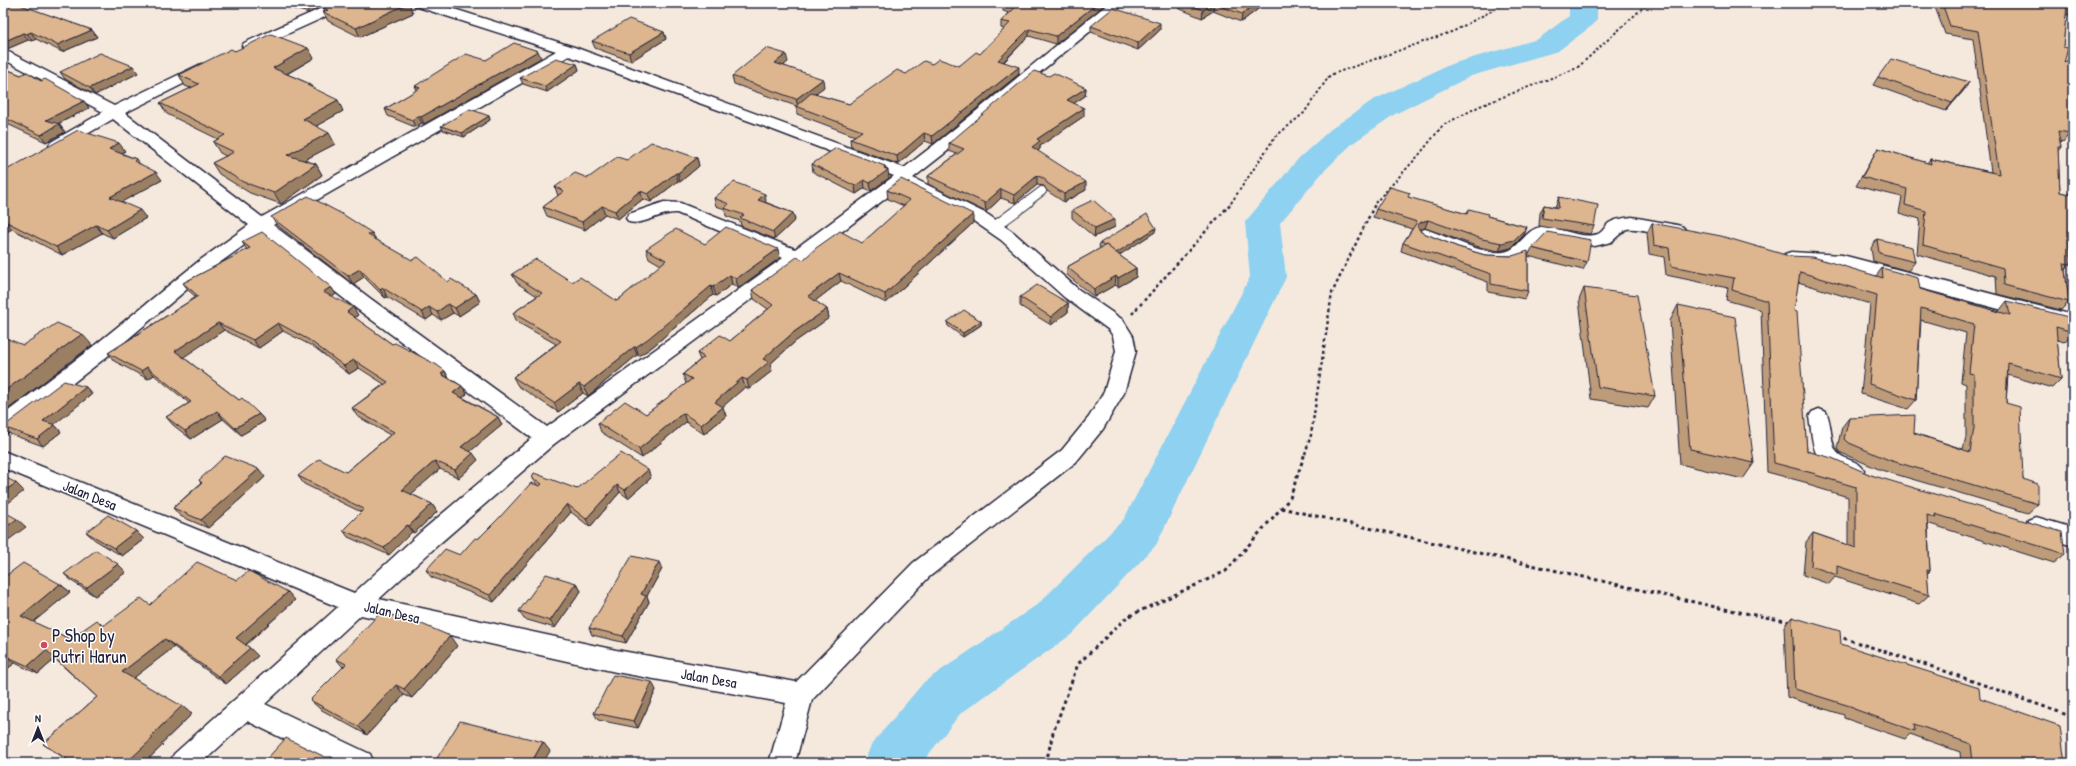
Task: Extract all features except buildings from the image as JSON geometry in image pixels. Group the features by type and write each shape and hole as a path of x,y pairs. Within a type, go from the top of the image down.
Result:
{"street":[{"path":"234,54 344,3"},
{"path":"420,3 440,5 569,50 834,146 904,177 981,218 1007,236 1072,293 1118,329 1123,336 1126,351 1114,393 1096,422 1069,456 921,570 892,597 855,640 801,694 790,739 782,763"},
{"path":"183,763 246,708 356,604 431,537 547,438 797,257 904,177 967,128 1029,74 1118,3"},
{"path":"3,426 102,350 205,265 262,224 569,50"},
{"path":"3,53 114,112 262,224 370,309 547,438"},
{"path":"44,153 114,112 220,60"},
{"path":"635,218 664,207 680,208 797,257"},
{"path":"1425,235 1488,256 1505,259 1525,250 1535,236 1540,233 1593,241 1604,239 1611,235 1614,228 1618,225 1637,223 1694,234"},
{"path":"1772,255 1784,258 1842,261 2073,322"},
{"path":"1819,417 1826,454 1840,465 1875,478"},
{"name":"Jalan Desa","path":"3,459 356,604 616,661 801,694"},
{"path":"2015,519 2073,537"},
{"path":"246,708 361,763"}],"lane":[{"path":"994,227 1042,191"}],"path":[{"path":"1118,329 1228,208 1275,137 1304,113 1330,75 1454,31 1496,9 1502,3"},
{"path":"1046,763 1053,733 1078,664 1127,617 1226,571 1290,498 1311,434 1332,293 1377,199 1419,155 1443,125 1480,106 1537,85 1577,68 1628,23 1648,3"},
{"path":"1281,508 1720,608 1797,624"},
{"path":"1832,635 1940,669 2073,717"}],"waterway":[{"path":"890,763 942,698 1055,619 1140,532 1268,277 1262,222 1311,165 1342,136 1384,107 1461,70 1548,45 1583,19 1583,3"}],"place":[{"name":"P Shop by Putri Harun","path":"44,645"}]}
